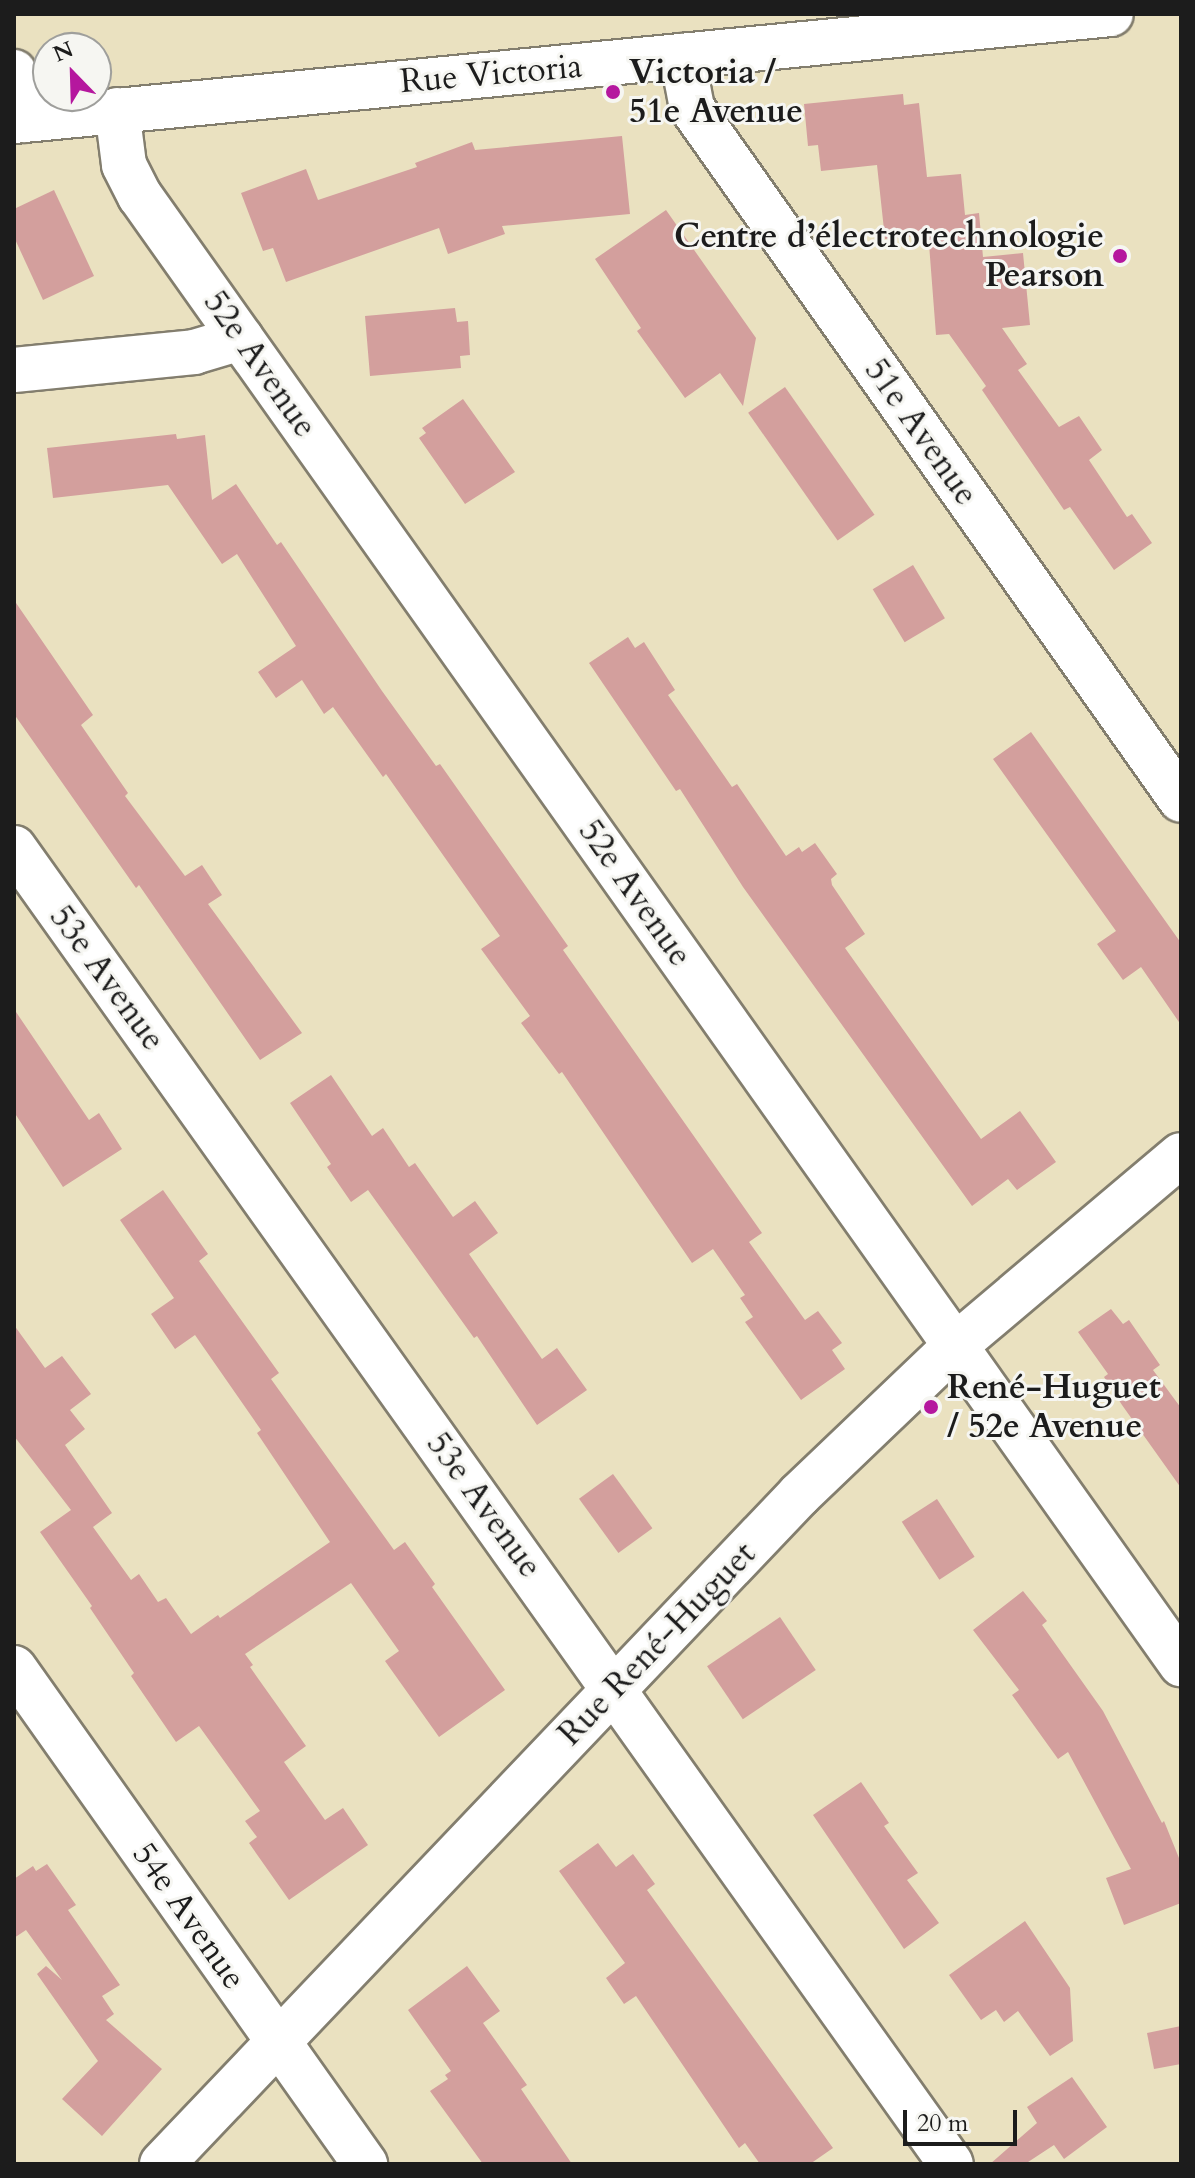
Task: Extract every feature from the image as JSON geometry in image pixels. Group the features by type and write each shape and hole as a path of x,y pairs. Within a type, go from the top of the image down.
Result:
{"street":[{"name":"Rue Victoria","path":"19,120 682,56 917,24 1111,14"},
{"name":"51e Avenue","path":"682,56 692,108 1181,800"},
{"path":"14,72 19,120"},
{"name":"52e Avenue","path":"117,110 120,150 133,185 1181,1664"},
{"path":"14,370 194,352 241,338"},
{"name":"53e Avenue","path":"14,848 951,2164"},
{"name":"Rue René-Huguet","path":"162,2164 799,1495 956,1345 1181,1155"},
{"name":"54e Avenue","path":"14,1668 365,2164"}],"building":[{"path":"903,94 904,105 919,103 927,177 961,174 965,215 979,213 983,257 1023,253 1030,325 1002,328 1027,364 1018,370 1059,427 1079,416 1102,450 1089,460 1127,517 1132,514 1152,543 1114,570 1070,507 1064,510 982,390 986,386 949,334 936,335 929,244 925,235 885,239 877,165 821,171 818,145 808,146 804,104"},
{"path":"622,136 630,214 502,226 505,234 448,254 439,228 286,282 273,248 263,251 241,193 306,169 318,200 417,167 415,163 472,142 475,150"},
{"path":"54,190 94,276 43,300 14,237 14,209"},
{"path":"666,210 756,338 743,406 720,373 685,398 637,331 641,328 595,259"},
{"path":"455,308 457,322 468,321 470,355 460,356 461,368 370,376 365,316"},
{"path":"785,387 874,515 838,541 748,413"},
{"path":"463,399 515,472 465,504 419,438 426,433 422,428"},
{"path":"176,434 177,439 205,435 212,500 236,484 277,545 281,542 382,691 436,766 440,764 568,946 563,950 762,1233 749,1242 805,1320 818,1311 842,1343 832,1350 845,1369 801,1400 745,1322 753,1317 740,1298 745,1295 713,1249 692,1263 562,1072 559,1074 521,1023 530,1016 481,949 500,936 386,774 383,777 333,707 324,714 302,680 276,698 258,672 296,646 237,554 222,564 168,485 53,498 47,448"},
{"path":"913,565 945,618 905,642 873,589"},
{"path":"14,600 93,715 81,725 128,793 125,796 185,876 202,865 222,895 208,904 302,1033 260,1060 139,885 136,888 14,714"},
{"path":"628,637 635,648 644,642 675,690 668,695 732,787 737,784 786,856 799,847 802,852 815,843 837,874 831,879 832,885 865,934 845,948 981,1139 1020,1111 1056,1162 1017,1190 1008,1179 972,1206 743,887 680,789 676,791 589,663"},
{"path":"1031,732 1181,943 1181,1025 1141,967 1123,980 1097,944 1116,931 993,759"},
{"path":"14,1009 89,1120 99,1113 122,1149 63,1187 14,1112"},
{"path":"331,1075 372,1136 383,1128 409,1167 415,1163 453,1217 475,1201 498,1233 469,1254 542,1359 557,1348 587,1390 537,1425 477,1336 474,1338 368,1190 351,1202 327,1167 331,1164 290,1103"},
{"path":"163,1190 208,1254 199,1261 279,1373 271,1379 394,1550 405,1542 435,1584 432,1587 505,1690 439,1737 385,1661 399,1651 351,1583 245,1654 253,1665 250,1667 306,1746 284,1762 325,1820 343,1808 368,1845 289,1900 249,1843 257,1837 245,1821 260,1811 199,1726 176,1742 131,1676 134,1673 90,1608 92,1606 40,1532 71,1510 14,1436 14,1325 45,1368 62,1356 91,1394 70,1410 85,1429 65,1445 112,1513 93,1527 131,1580 139,1574 158,1602 166,1598 191,1634 218,1615 220,1618 330,1542 257,1433 261,1430 195,1335 175,1349 151,1314 174,1298 120,1220"},
{"path":"1111,1309 1123,1324 1129,1320 1160,1365 1153,1370 1181,1408 1181,1488 1122,1405 1104,1377 1108,1374 1078,1332"},
{"path":"613,1474 652,1528 618,1553 579,1499"},
{"path":"937,1499 975,1557 939,1580 902,1522"},
{"path":"1023,1591 1047,1621 1042,1625 1103,1711 1162,1823 1164,1821 1181,1863 1181,1903 1124,1925 1106,1878 1131,1869 1068,1752 1058,1759 1012,1695 1019,1690 973,1630"},
{"path":"780,1617 816,1670 743,1719 707,1666"},
{"path":"861,1782 889,1823 884,1826 918,1873 907,1880 939,1923 904,1949 813,1815"},
{"path":"598,1843 616,1867 633,1854 655,1884 647,1890 833,2148 810,2164 760,2164 745,2143 739,2148 636,1996 624,2004 606,1978 625,1963 559,1871"},
{"path":"47,1864 76,1905 68,1910 120,1985 102,1996 114,2014 106,2020 162,2069 102,2136 62,2099 98,2061 37,1974 46,1966 62,1980 26,1930 14,1938 14,1879 33,1866 36,1871"},
{"path":"1025,1921 1070,1988 1073,2041 1050,2056 1018,2011 1004,2022 996,2010 981,2020 949,1975"},
{"path":"467,1966 500,2011 483,2023 527,2085 521,2089 572,2164 483,2164 430,2091 448,2079 445,2075 451,2071 408,2010"},
{"path":"1181,2026 1181,2064 1154,2069 1147,2033"},
{"path":"1072,2077 1107,2127 1064,2159 1054,2145 1025,2164 990,2164 1037,2123 1027,2107"}],"place":[{"name":"Victoria / 51e Avenue","path":"613,92"},
{"name":"Centre d’électrotechnologie Pearson","path":"1120,256"},
{"name":"René-Huguet / 52e Avenue","path":"931,1407"}]}
